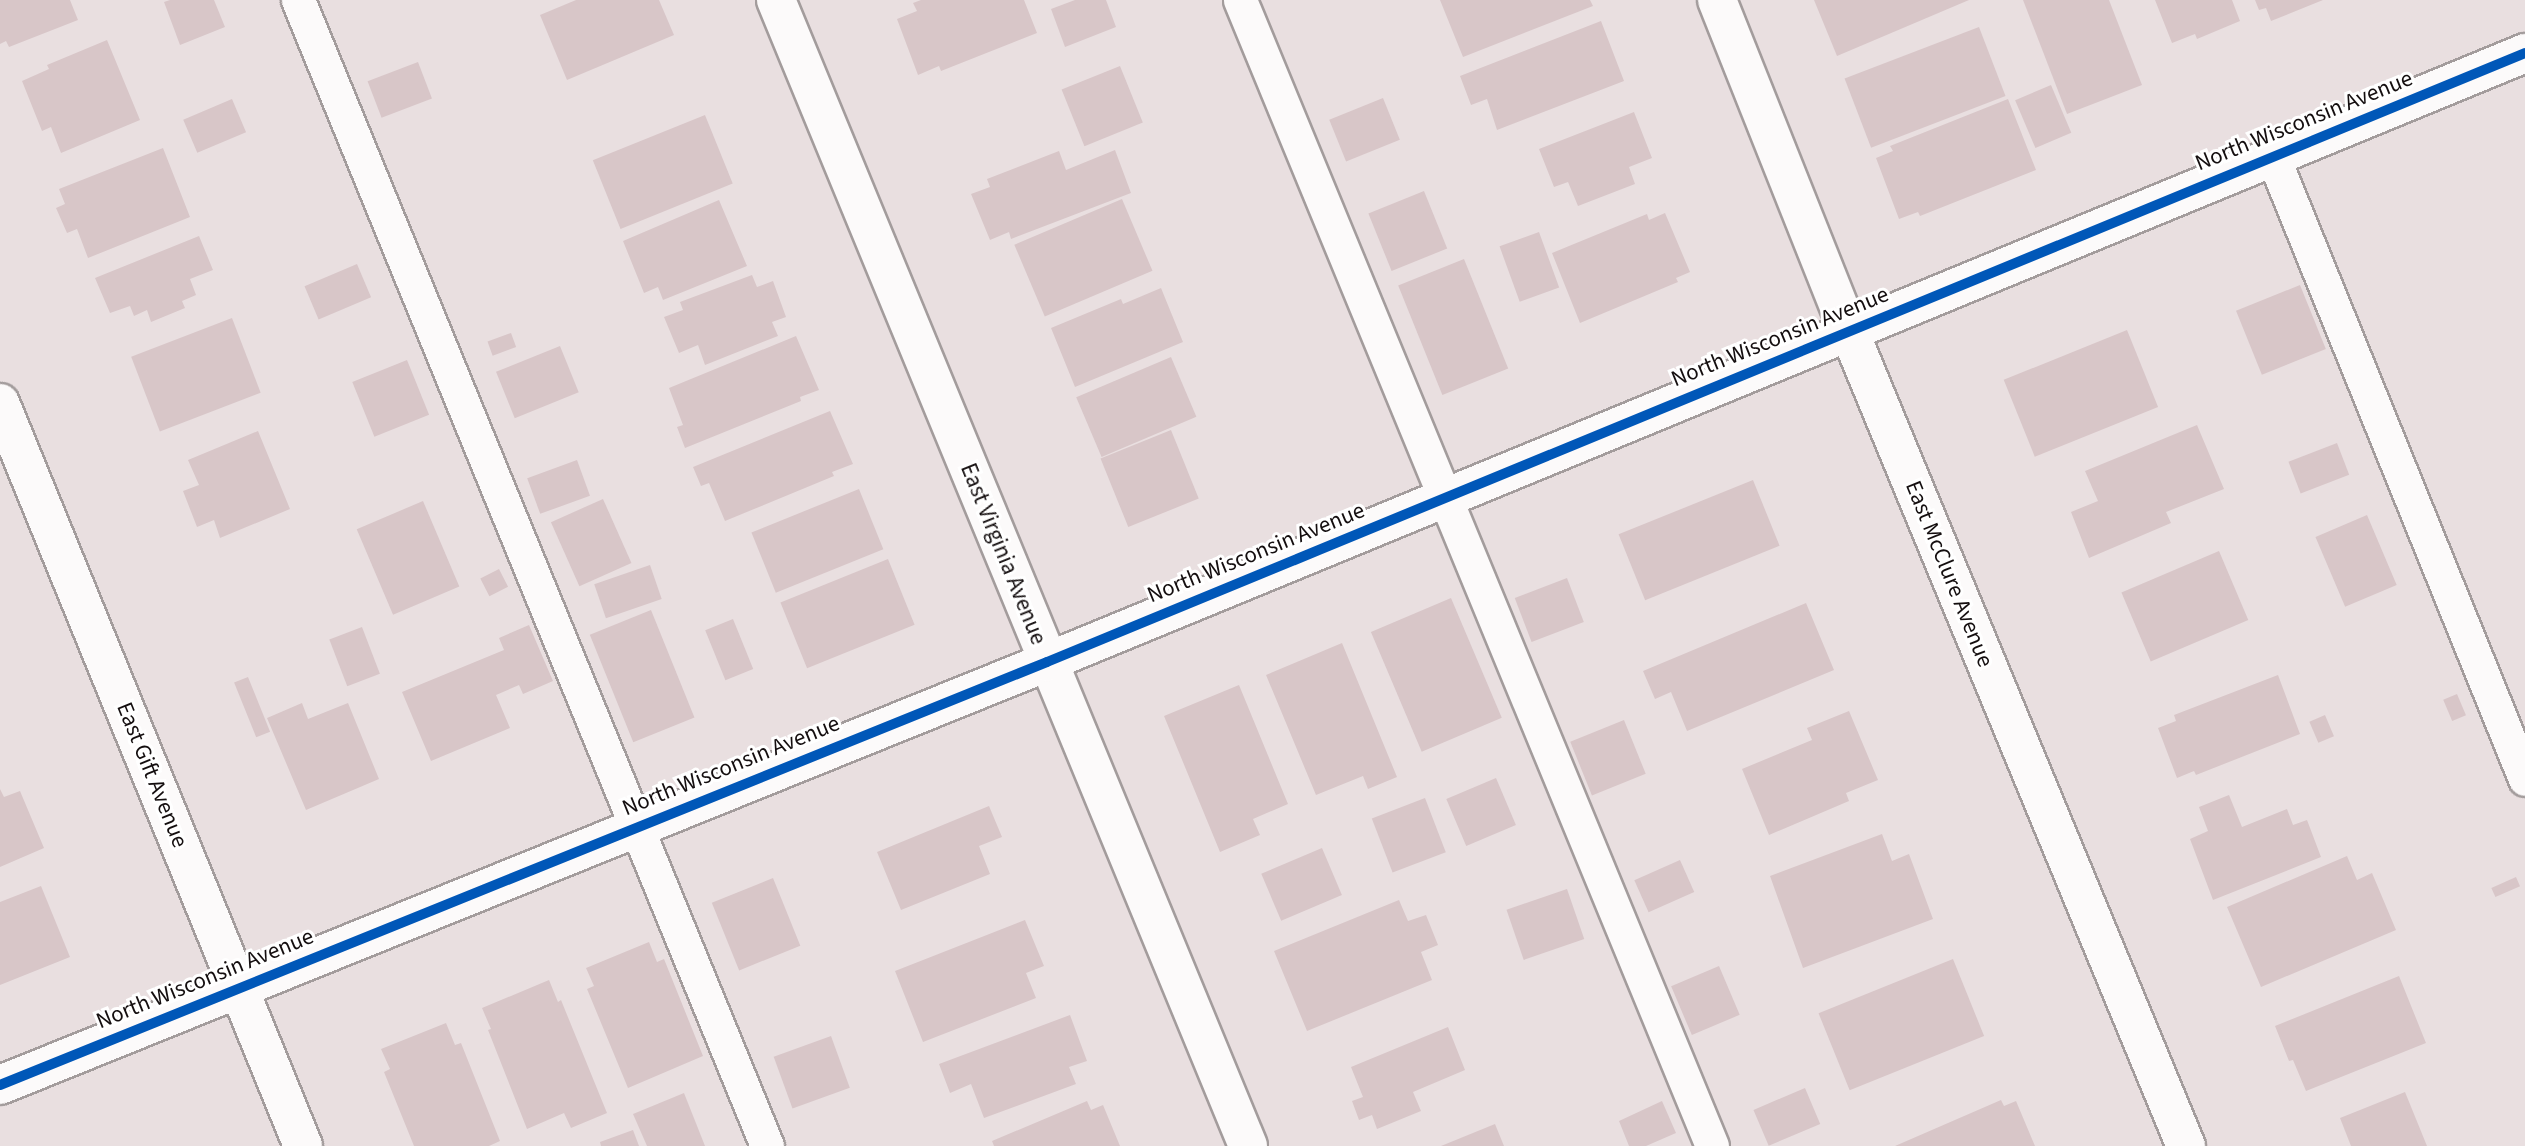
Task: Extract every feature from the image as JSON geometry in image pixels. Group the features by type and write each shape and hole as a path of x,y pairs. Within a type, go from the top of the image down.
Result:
{"street":[{"name":"East Virginia Avenue","path":"776,0 1248,1146"},
{"name":"East McClure Avenue","path":"1717,0 1849,331 2186,1146"},
{"name":"North Wisconsin Avenue","path":"0,1085 1047,662 2525,53"},
{"name":"East Gift Avenue","path":"0,403 303,1146"}],"lane":[{"path":"298,0 634,827 767,1146"},
{"path":"1240,0 1712,1146"},
{"path":"2273,157 2525,779"}],"building":[{"path":"0,0 70,0 78,20 9,47 6,41 0,44"},
{"path":"214,0 225,27 180,45 164,2"},
{"path":"576,0 659,0 674,35 567,80 540,15"},
{"path":"921,0 1024,0 1037,33 941,71 939,66 918,75 897,19 917,11 913,3"},
{"path":"1075,0 1106,0 1116,27 1065,47 1051,9"},
{"path":"1440,0 1590,0 1593,6 1463,57"},
{"path":"1814,0 1969,0 1837,56"},
{"path":"2023,0 2109,0 2142,85 2067,114"},
{"path":"2155,0 2232,0 2240,21 2197,39 2195,34 2172,43"},
{"path":"2255,0 2323,0 2271,21 2266,8 2259,10"},
{"path":"1601,21 1624,81 1497,130 1487,99 1471,105 1460,76"},
{"path":"1979,27 2006,96 1871,148 1845,79"},
{"path":"107,40 140,120 61,153 51,127 42,131 22,81 49,69 47,65"},
{"path":"418,62 432,98 382,118 368,81"},
{"path":"1120,66 1143,123 1084,146 1062,90"},
{"path":"2051,85 2071,133 2035,148 2015,100"},
{"path":"1383,98 1400,140 1346,161 1329,120"},
{"path":"232,99 246,132 197,153 183,120"},
{"path":"2008,99 2036,170 1920,216 1918,212 1899,219 1876,158 1893,151 1890,146"},
{"path":"1634,112 1652,158 1629,167 1635,184 1578,206 1568,182 1554,187 1539,149"},
{"path":"705,115 733,184 621,229 593,160"},
{"path":"163,148 190,217 88,258 77,229 67,233 56,208 65,204 59,189"},
{"path":"1115,150 1131,193 1011,239 1009,232 990,240 971,194 990,187 987,179 1059,151 1066,170"},
{"path":"1424,191 1447,248 1392,271 1368,213"},
{"path":"1122,199 1152,271 1045,317 1014,245"},
{"path":"719,200 747,266 663,300 658,287 644,293 623,241"},
{"path":"1665,213 1690,272 1676,278 1678,282 1580,323 1552,253 1647,214 1649,220"},
{"path":"1539,232 1559,287 1520,302 1500,246"},
{"path":"199,236 213,270 190,279 196,295 182,301 185,308 151,322 147,310 134,316 130,306 110,313 95,278"},
{"path":"1464,259 1508,368 1442,395 1398,286"},
{"path":"357,264 371,297 319,319 305,286"},
{"path":"752,275 757,287 773,281 786,317 772,322 778,336 705,365 698,345 679,353 664,317 683,310 680,302"},
{"path":"2300,285 2326,349 2262,375 2236,311"},
{"path":"1161,288 1183,342 1075,387 1051,328 1121,299 1123,304"},
{"path":"232,318 261,393 160,431 131,357"},
{"path":"2127,330 2158,407 2035,457 2004,380"},
{"path":"511,333 516,347 493,356 488,342"},
{"path":"796,336 819,390 800,397 801,401 685,448 677,427 683,425 669,388"},
{"path":"560,346 579,392 515,418 496,372"},
{"path":"1171,357 1196,417 1102,457 1076,397"},
{"path":"407,360 429,415 374,437 352,382"},
{"path":"830,411 853,464 832,472 834,476 725,521 709,483 701,486 693,467"},
{"path":"2197,425 2224,489 2166,512 2171,523 2089,558 2071,512 2098,501 2085,471"},
{"path":"1171,430 1199,499 1128,527 1101,458"},
{"path":"258,431 290,509 220,538 214,520 197,527 183,491 199,485 188,460"},
{"path":"2337,443 2349,475 2301,493 2288,462"},
{"path":"577,460 590,496 540,514 527,478"},
{"path":"1753,480 1780,546 1645,600 1619,534"},
{"path":"859,489 883,549 776,593 751,532"},
{"path":"603,499 631,563 579,586 551,522"},
{"path":"423,501 459,587 393,615 357,529"},
{"path":"2367,515 2397,585 2345,607 2315,537"},
{"path":"2219,551 2248,620 2151,661 2121,592"},
{"path":"888,559 915,625 807,668 780,602"},
{"path":"650,565 662,599 606,618 594,584"},
{"path":"499,569 508,587 489,596 480,579"},
{"path":"1567,578 1584,622 1532,642 1515,598"},
{"path":"1451,598 1502,718 1422,752 1371,632"},
{"path":"1806,603 1834,670 1687,731 1671,692 1655,699 1643,671"},
{"path":"651,610 694,718 633,742 590,635"},
{"path":"733,619 753,669 725,680 705,630"},
{"path":"529,625 553,681 523,694 519,685 496,695 510,728 431,761 402,692 504,650 499,638"},
{"path":"362,627 380,674 347,686 329,640"},
{"path":"1342,643 1397,777 1368,789 1363,776 1316,795 1266,675"},
{"path":"2278,675 2300,734 2196,775 2194,771 2177,778 2158,728 2176,721 2174,715"},
{"path":"248,677 270,732 256,737 234,683"},
{"path":"1239,685 1288,804 1253,819 1260,835 1220,852 1164,716"},
{"path":"2457,694 2466,715 2452,721 2443,700"},
{"path":"302,703 308,719 348,703 379,779 306,810 267,718"},
{"path":"1849,711 1878,780 1846,793 1849,801 1769,835 1742,769 1812,740 1807,728"},
{"path":"2325,715 2334,736 2318,743 2309,722"},
{"path":"1624,720 1646,774 1592,796 1570,742"},
{"path":"1496,778 1516,825 1466,846 1446,799"},
{"path":"0,789 4,797 20,791 44,848 0,867"},
{"path":"2229,795 2242,827 2287,809 2293,825 2307,820 2321,857 2213,900 2190,839 2208,831 2199,807"},
{"path":"1425,798 1446,852 1393,873 1372,818"},
{"path":"989,806 1002,837 979,846 990,874 901,910 877,852"},
{"path":"1882,834 1892,861 1909,854 1933,919 1803,968 1770,876"},
{"path":"1322,848 1342,895 1281,921 1261,874"},
{"path":"2347,856 2357,880 2372,873 2396,930 2261,987 2227,907"},
{"path":"1680,860 1694,892 1649,912 1634,880"},
{"path":"2516,877 2520,886 2495,897 2491,888"},
{"path":"773,878 800,946 739,970 712,903"},
{"path":"41,886 70,957 0,985 0,902"},
{"path":"1567,889 1584,939 1524,960 1506,910"},
{"path":"1399,900 1408,921 1426,915 1438,945 1421,952 1432,980 1307,1031 1274,951"},
{"path":"1025,920 1044,966 1026,973 1036,998 923,1042 895,971"},
{"path":"649,942 657,962 664,959 703,1056 628,1088 587,989 594,986 586,968"},
{"path":"1953,959 1984,1036 1850,1090 1819,1013"},
{"path":"1719,966 1740,1015 1692,1035 1671,986"},
{"path":"2399,976 2426,1043 2306,1091 2293,1060 2289,1061 2275,1026"},
{"path":"549,980 558,1002 561,1000 607,1113 571,1128 564,1113 527,1129 482,1008"},
{"path":"1070,1015 1087,1061 1069,1067 1076,1084 984,1118 971,1084 950,1093 939,1064"},
{"path":"446,1023 455,1045 461,1043 500,1141 489,1146 414,1146 384,1072 390,1069 381,1049"},
{"path":"1448,1027 1465,1070 1413,1092 1421,1111 1377,1129 1372,1115 1359,1120 1352,1101 1363,1097 1351,1067"},
{"path":"831,1036 850,1088 792,1109 774,1057"},
{"path":"1805,1088 1820,1124 1769,1146 1753,1110"},
{"path":"2405,1092 2427,1146 2351,1146 2340,1118"},
{"path":"684,1093 705,1146 647,1146 633,1114"},
{"path":"2001,1100 2004,1106 2016,1101 2035,1146 1895,1146"},
{"path":"1087,1101 1091,1110 1103,1105 1120,1146 994,1146 992,1141"},
{"path":"1662,1101 1676,1133 1646,1146 1629,1146 1619,1121"},
{"path":"1495,1124 1504,1146 1441,1146"},
{"path":"633,1130 639,1146 601,1146 600,1142"}],"cycle path":[{"path":"0,1085 1047,662 2525,53"}]}
